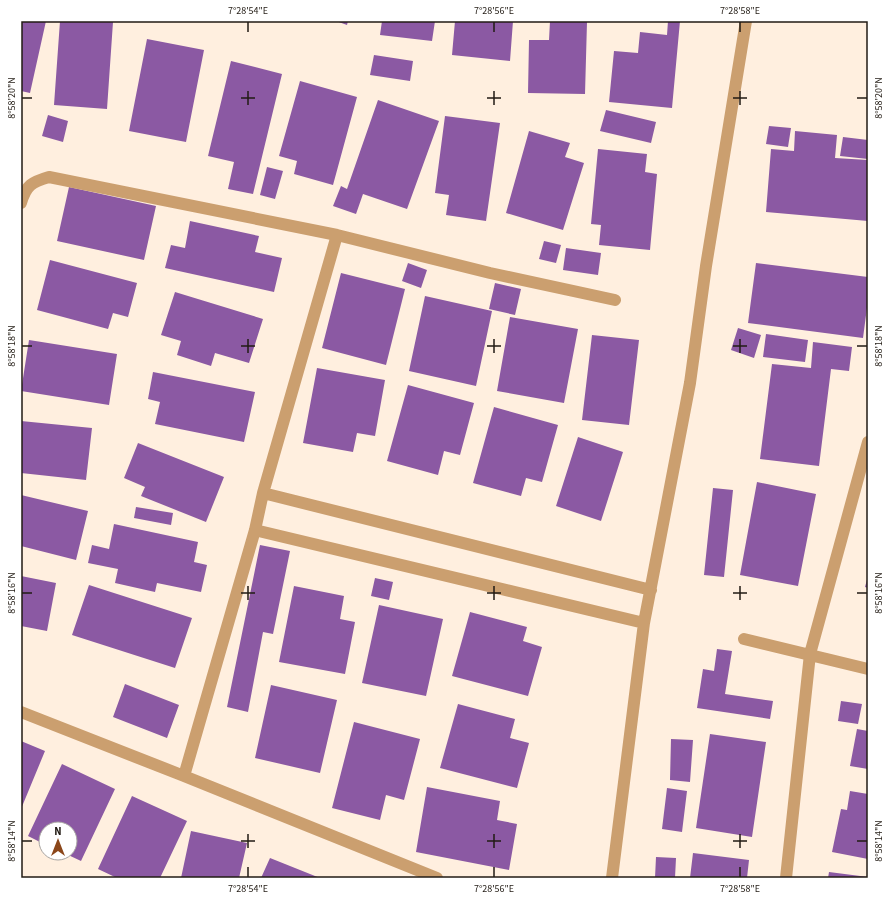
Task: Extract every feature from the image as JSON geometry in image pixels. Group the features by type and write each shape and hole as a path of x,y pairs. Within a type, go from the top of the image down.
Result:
{"street":[{"path":"612,878 644,623 690,382 706,266 746,21"},
{"path":"21,203 24,192 33,182 49,177 337,235 490,273 615,300"},
{"path":"184,776 255,530 262,493 337,235"},
{"path":"786,878 810,654 868,442"},
{"path":"262,493 651,590"},
{"path":"255,530 644,623"},
{"path":"744,639 868,668"},
{"path":"21,712 437,878"}],"building":[{"path":"21,21 46,21 30,93 21,91"},
{"path":"60,21 113,22 107,109 54,105"},
{"path":"336,21 348,21 347,25"},
{"path":"382,21 435,21 432,41 380,35"},
{"path":"455,21 513,21 510,61 452,55"},
{"path":"550,21 587,22 585,94 528,93 529,40 549,40"},
{"path":"668,21 680,21 672,108 609,102 614,51 638,53 640,32 667,35"},
{"path":"147,39 204,50 186,142 129,131"},
{"path":"374,55 413,61 410,81 370,75"},
{"path":"231,61 282,74 253,194 228,189 234,162 208,156"},
{"path":"300,81 357,97 333,185 294,174 297,161 279,156"},
{"path":"378,100 439,121 407,209 363,194 356,214 333,206 341,186 347,189"},
{"path":"606,110 656,122 651,143 600,131"},
{"path":"48,115 68,121 63,142 42,136"},
{"path":"445,116 500,123 486,221 446,215 449,195 435,193"},
{"path":"769,126 791,128 788,147 766,144"},
{"path":"529,131 570,143 565,157 584,163 563,230 506,213"},
{"path":"795,131 837,135 835,158 868,160 868,221 766,212 771,149 794,151"},
{"path":"843,137 868,140 868,159 840,156"},
{"path":"598,149 647,154 645,172 657,174 650,250 599,245 601,225 591,224"},
{"path":"267,167 283,171 275,199 260,195"},
{"path":"69,187 156,206 144,260 57,241"},
{"path":"190,221 259,236 255,252 282,258 274,292 165,268 171,245 185,248"},
{"path":"544,241 561,245 556,263 539,259"},
{"path":"566,248 601,253 598,275 563,270"},
{"path":"50,260 137,283 128,317 113,313 108,329 37,310"},
{"path":"408,263 427,270 421,288 402,281"},
{"path":"756,263 868,277 868,300 863,338 748,323"},
{"path":"341,273 405,289 386,365 322,348"},
{"path":"495,283 521,289 515,315 489,309"},
{"path":"175,292 263,319 249,363 215,353 211,366 177,355 181,341 161,335"},
{"path":"425,296 492,311 476,386 409,371"},
{"path":"510,317 578,329 564,403 497,391"},
{"path":"738,328 761,335 754,358 731,350"},
{"path":"766,334 808,340 805,362 763,357"},
{"path":"592,335 639,340 629,425 582,420"},
{"path":"29,340 117,354 109,405 21,391"},
{"path":"813,342 852,347 849,371 831,369 819,466 760,459 772,364 811,368"},
{"path":"317,368 385,380 375,436 357,433 353,452 303,443"},
{"path":"153,372 255,392 244,442 155,424 160,402 148,399"},
{"path":"408,385 474,403 460,455 444,451 438,475 387,461"},
{"path":"494,407 558,425 542,482 526,478 521,496 473,483"},
{"path":"21,421 92,428 86,480 21,473"},
{"path":"578,437 623,452 601,521 556,506"},
{"path":"138,443 224,477 206,522 141,496 145,487 124,478"},
{"path":"757,482 816,494 798,586 740,575"},
{"path":"713,488 733,490 724,577 704,575"},
{"path":"21,495 88,511 76,560 21,546"},
{"path":"136,507 173,513 171,525 134,518"},
{"path":"114,524 198,542 194,562 207,565 201,592 157,583 155,592 115,583 118,569 88,563 92,545 109,549"},
{"path":"260,545 290,551 273,634 263,632 248,712 227,707"},
{"path":"21,576 56,583 47,631 21,626"},
{"path":"868,576 868,588 865,587"},
{"path":"375,578 393,582 389,600 371,596"},
{"path":"89,585 192,618 175,668 72,635"},
{"path":"294,586 344,596 340,619 355,622 345,674 279,662"},
{"path":"379,605 443,619 426,696 362,683"},
{"path":"470,612 527,627 523,641 542,647 528,696 452,676"},
{"path":"717,649 732,651 725,694 773,701 770,719 697,708 703,669 714,671"},
{"path":"125,684 179,705 167,738 113,717"},
{"path":"271,685 337,700 320,773 255,758"},
{"path":"841,701 862,704 858,724 838,721"},
{"path":"458,704 515,719 510,738 529,743 517,788 440,768"},
{"path":"354,722 420,739 404,800 386,795 380,820 332,808"},
{"path":"857,729 868,731 868,769 850,766"},
{"path":"710,734 766,742 752,837 696,828"},
{"path":"671,739 693,740 690,782 670,780"},
{"path":"21,741 45,751 21,809"},
{"path":"62,764 115,789 81,861 78,860 78,821 38,821 38,841 28,836"},
{"path":"427,787 500,801 497,820 517,824 509,870 416,852"},
{"path":"667,788 687,791 682,832 662,829"},
{"path":"850,791 868,794 868,859 832,852 841,809 847,810"},
{"path":"132,796 187,821 160,878 117,878 98,869"},
{"path":"191,831 247,843 239,878 181,878"},
{"path":"693,853 749,860 747,878 690,878"},
{"path":"656,857 676,858 675,878 655,878"},
{"path":"270,858 320,878 261,878"},
{"path":"829,872 868,877 868,878 828,878"}]}
